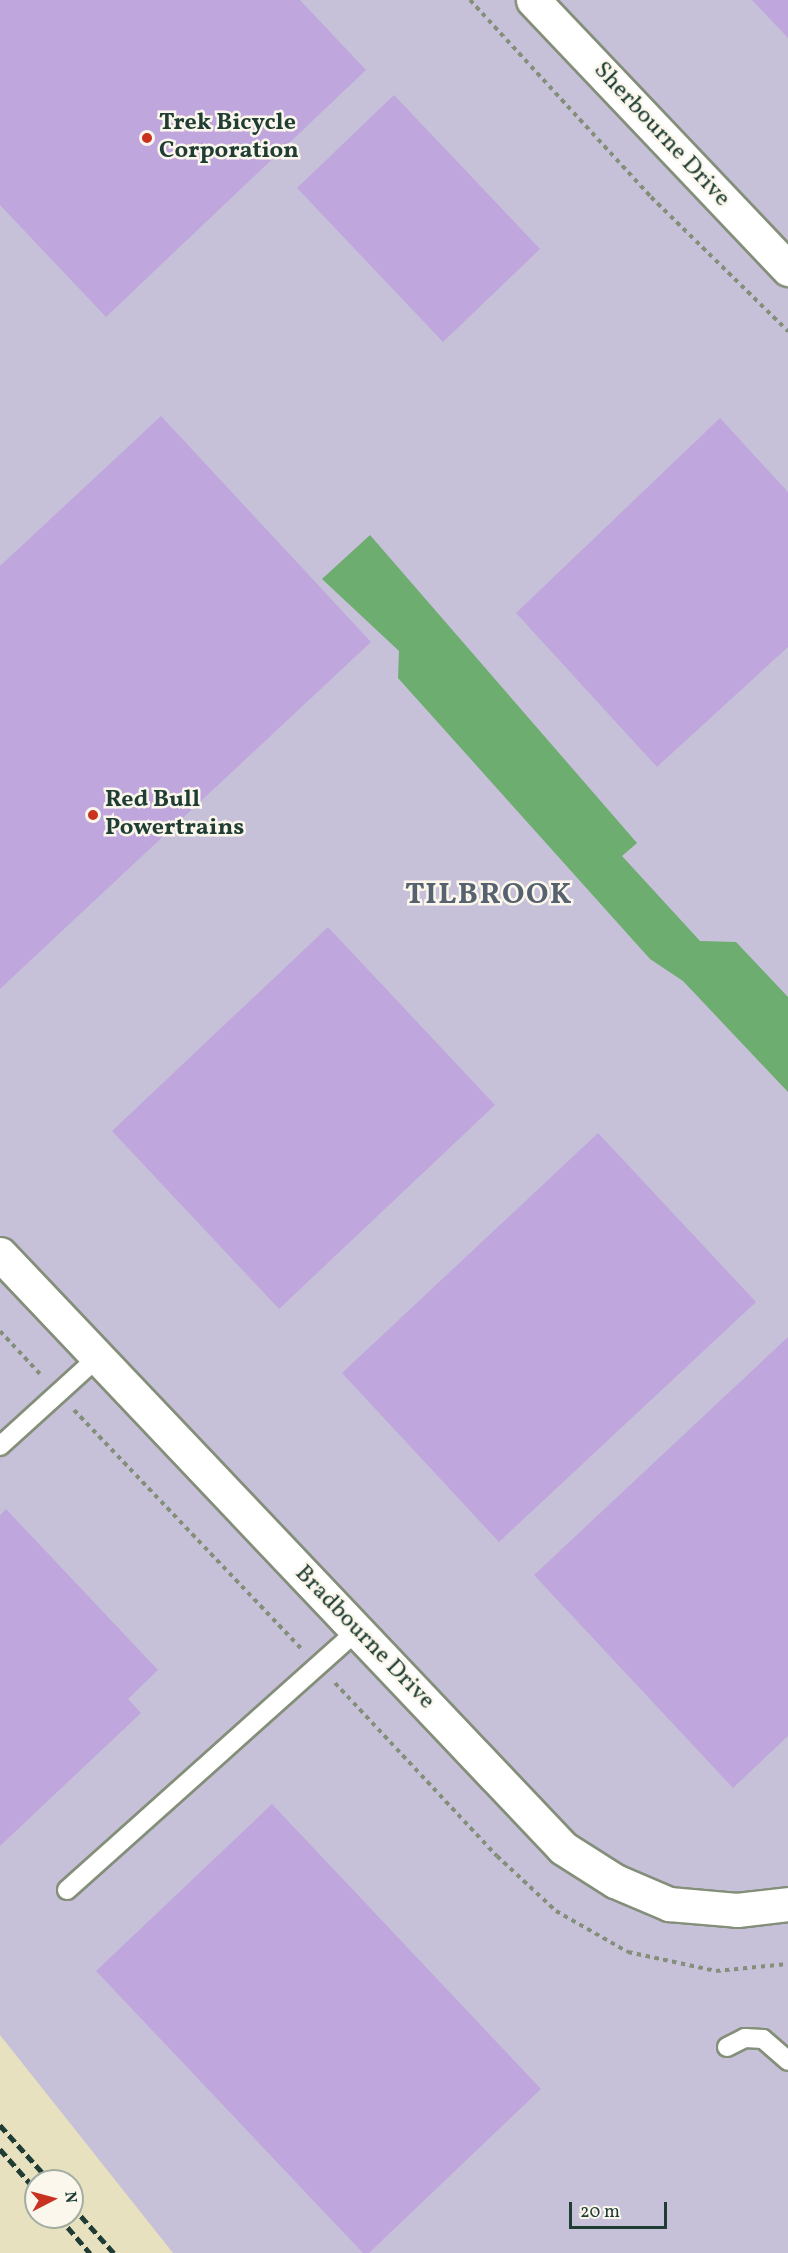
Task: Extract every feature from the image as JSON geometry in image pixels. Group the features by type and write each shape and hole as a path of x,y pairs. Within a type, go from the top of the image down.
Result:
{"street":[{"name":"Sherbourne Drive","path":"533,0 788,269"},
{"name":"Bradbourne Drive","path":"0,1254 563,1848 615,1881 669,1904 737,1910 788,1904"}],"lane":[{"path":"0,1446 98,1357"},
{"path":"67,1890 357,1631"},
{"path":"727,2047 745,2038 763,2039 788,2061"}],"path":[{"path":"470,0 651,197 788,331"},
{"path":"0,1330 497,1856 556,1911 628,1952 716,1971 788,1964"}],"shaded area":[{"name":"TILBROOK","path":"0,0 788,0 788,2253 173,2253 0,2035"}],"green space":[{"path":"370,535 637,843 622,856 700,941 736,942 788,997 788,1092 683,981 650,959 398,678 399,651 322,579"}],"building":[{"name":"Trek Bicycle Corporation","path":"0,0 300,0 366,70 106,317 0,205"},
{"path":"752,0 788,0 788,38"},
{"path":"394,95 540,249 443,342 297,188"},
{"name":"Red Bull Powertrains","path":"161,416 371,642 0,989 0,566"},
{"path":"720,418 788,492 788,647 657,767 516,613"},
{"path":"328,927 495,1105 279,1309 112,1131"},
{"path":"598,1133 756,1302 499,1542 342,1373"},
{"path":"788,1337 788,1736 733,1788 534,1575"},
{"path":"6,1509 158,1670 128,1699 141,1713 0,1846 0,1515"},
{"path":"272,1804 541,2089 369,2253 363,2253 96,1971"}],"railway":[{"path":"0,2125 39,2169"},
{"path":"0,2149 24,2176"},
{"path":"84,2219 114,2253"},
{"path":"69,2229 90,2253"}],"place":[{"name":"Trek Bicycle Corporation","path":"147,138"},
{"name":"Red Bull Powertrains","path":"93,815"}],"district":[{"name":"TILBROOK","path":"489,895"}]}
